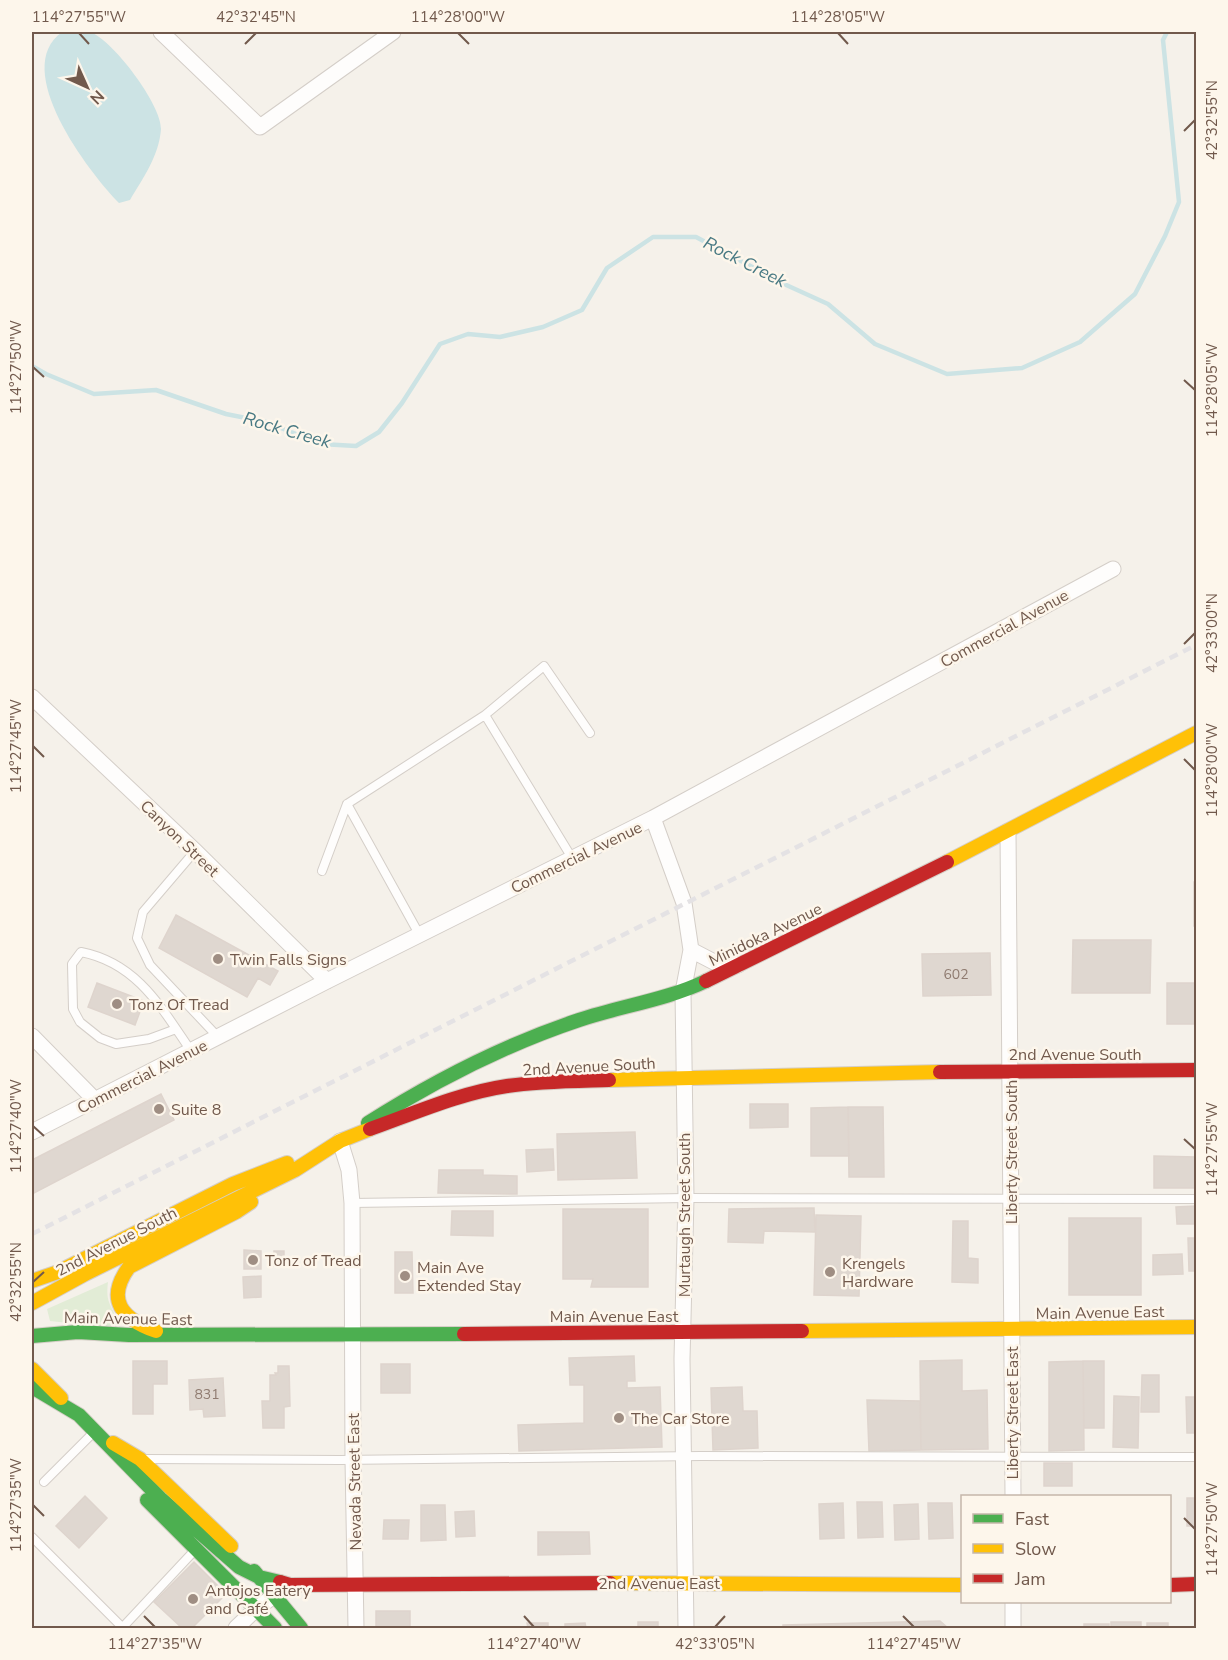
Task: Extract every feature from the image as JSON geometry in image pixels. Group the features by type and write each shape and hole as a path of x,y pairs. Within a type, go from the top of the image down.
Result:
{"main road":[{"name":"Minidoka Avenue","path":"333,1144 410,1097 473,1063 517,1043 580,1020 683,992 894,890 1197,733"},
{"name":"2nd Avenue South","path":"32,1303 85,1274 295,1170 333,1144 448,1100 506,1086 549,1082 1010,1070 1197,1070"},
{"path":"32,1281 57,1272 233,1184 333,1144"},
{"path":"174,1335 141,1325 128,1317 120,1306 116,1294 116,1287 121,1277 129,1268 236,1212 295,1170"},
{"name":"Main Avenue East","path":"32,1336 78,1332 174,1335 352,1335 1197,1328"},
{"path":"32,1369 160,1498 239,1567 259,1576"},
{"path":"32,1388 79,1415"},
{"path":"97,1433 140,1459 230,1544 275,1595 301,1629"},
{"path":"97,1433 120,1473 275,1629"},
{"name":"2nd Avenue East","path":"259,1576 290,1585 686,1583 961,1585"},
{"path":"1171,1584 1197,1584"}],"street":[{"path":"161,32 260,127 393,32"},
{"name":"Commercial Avenue","path":"32,1132 653,818 1113,569"},
{"name":"Canyon Street","path":"32,697 195,851 327,981"},
{"name":"Murtaugh Street South","path":"653,818 684,903 691,950 683,992 686,1198 683,1332 686,1629"},
{"name":"Liberty Street South","path":"1008,831 1012,1329"},
{"path":"691,950 714,962 738,965"},
{"path":"32,1036 95,1100"},
{"name":"Nevada Street East","path":"333,1144 349,1170 352,1203 352,1460 356,1629"},
{"name":"Liberty Street East","path":"1012,1329 1013,1495"},
{"path":"236,1629 256,1609 290,1585"},
{"path":"1013,1603 1013,1629"}],"lane":[{"path":"322,871 347,804 485,715 544,666 590,733"},
{"path":"485,715 572,858"},
{"path":"347,804 420,934"},
{"path":"195,851 143,912 137,938 150,965 218,1036"},
{"path":"176,1029 149,1039 116,1044 100,1038 80,1022 73,1009 72,964 81,952 96,955 136,977 155,998 191,1051"},
{"path":"352,1203 686,1198 1197,1199"},
{"path":"44,1482 97,1433"},
{"path":"140,1459 352,1460 685,1456 1197,1457"},
{"path":"32,1537 123,1628 196,1549"}],"green space":[{"path":"108,1282 109,1301 118,1324 114,1328 50,1321 47,1309"}],"shaded area":[{"path":"62,32 90,32 111,47 145,90 159,118 161,129 157,148 150,166 130,200 119,203 90,168 59,119 49,94 45,70 48,49"}],"building":[{"path":"1194,882 1196,882 1196,926 1194,926"},
{"name":"Twin Falls Signs","path":"176,915 278,971 270,985 258,978 247,997 159,948"},
{"path":"1073,940 1151,940 1150,993 1072,993"},
{"path":"990,953 991,995 923,996 922,954"},
{"path":"97,983 144,1001 135,1025 88,1007"},
{"path":"1167,983 1196,983 1195,1024 1167,1024"},
{"path":"161,1094 174,1120 32,1194 32,1160"},
{"path":"750,1104 788,1104 788,1127 750,1128"},
{"path":"848,1107 883,1107 884,1177 849,1177"},
{"path":"848,1107 849,1156 811,1156 811,1108"},
{"path":"635,1132 637,1178 558,1180 557,1134"},
{"path":"553,1149 554,1170 527,1172 526,1150"},
{"path":"1154,1156 1196,1157 1196,1188 1154,1188"},
{"path":"439,1170 483,1170 483,1175 517,1176 517,1194 438,1193"},
{"path":"1196,1206 1196,1224 1177,1224 1176,1207"},
{"path":"814,1208 815,1232 764,1231 763,1243 728,1242 729,1209"},
{"path":"563,1209 648,1209 648,1287 591,1287 593,1279 563,1279"},
{"path":"452,1211 493,1211 493,1236 451,1235"},
{"path":"816,1215 861,1216 859,1296 814,1295"},
{"path":"1069,1218 1141,1218 1141,1295 1069,1295"},
{"path":"953,1221 968,1221 968,1258 978,1259 978,1283 952,1282"},
{"path":"1188,1238 1196,1238 1196,1271 1189,1271"},
{"path":"244,1250 261,1251 261,1269 244,1269"},
{"path":"274,1251 284,1251 284,1266 274,1266"},
{"path":"395,1252 412,1252 413,1293 395,1293"},
{"path":"1182,1254 1183,1274 1153,1275 1153,1255"},
{"path":"261,1276 261,1297 244,1298 243,1277"},
{"path":"634,1356 635,1381 627,1381 627,1388 660,1387 662,1447 519,1451 518,1425 584,1423 584,1385 570,1385 569,1358"},
{"path":"962,1360 962,1391 987,1390 988,1449 921,1450 920,1361"},
{"path":"133,1361 167,1361 167,1384 153,1384 153,1414 133,1414"},
{"path":"1083,1361 1084,1450 1049,1451 1049,1362"},
{"path":"1083,1361 1104,1361 1104,1428 1084,1428"},
{"path":"381,1364 410,1364 410,1393 381,1393"},
{"path":"278,1366 289,1366 290,1406 284,1407 284,1428 263,1428 262,1401 270,1401 270,1375 278,1373"},
{"path":"1142,1375 1159,1375 1159,1412 1141,1412"},
{"path":"223,1378 225,1416 204,1417 203,1409 190,1410 189,1380"},
{"path":"742,1387 743,1411 757,1411 758,1448 713,1450 711,1388"},
{"path":"1114,1396 1139,1397 1138,1448 1113,1447"},
{"path":"1186,1397 1196,1397 1196,1433 1187,1433"},
{"path":"867,1400 920,1401 921,1450 869,1451"},
{"path":"1044,1463 1072,1463 1072,1486 1044,1486"},
{"path":"85,1496 107,1518 79,1548 56,1526"},
{"path":"1187,1498 1196,1498 1196,1526 1187,1526"},
{"path":"857,1502 882,1502 883,1537 858,1538"},
{"path":"843,1503 844,1538 820,1539 819,1504"},
{"path":"928,1503 952,1503 953,1538 929,1539"},
{"path":"918,1504 919,1539 895,1540 894,1505"},
{"path":"421,1505 445,1505 446,1540 421,1541"},
{"path":"474,1511 475,1536 456,1537 455,1512"},
{"path":"384,1520 409,1520 408,1539 383,1539"},
{"path":"538,1532 589,1532 590,1554 538,1555"},
{"path":"194,1562 226,1594 192,1628 182,1628 154,1602"},
{"path":"376,1611 410,1611 410,1628 376,1628"},
{"path":"940,1621 948,1628 783,1628 783,1625"},
{"path":"638,1622 658,1622 658,1628 638,1628"},
{"path":"1111,1622 1141,1622 1141,1628 1111,1628"},
{"path":"527,1623 548,1623 548,1628 528,1628"},
{"path":"585,1623 586,1628 565,1628 565,1624"},
{"path":"1147,1623 1168,1623 1168,1628 1147,1628"},
{"path":"1084,1624 1109,1624 1109,1628 1084,1628"}],"waterway":[{"name":"Rock Creek","path":"32,366 94,394 156,390 226,414 266,422 321,444 356,446 379,432 402,403 440,344 468,334 500,337 543,327 582,310 607,268 653,237 696,237 784,284 828,304 875,344 947,374 1022,368 1080,342 1135,294 1165,236 1179,202 1163,40 1167,32"}],"railway":[{"path":"32,1234 1196,645"}],"traffic: fast":[{"path":"368,1123 470,1065 524,1041 579,1020 659,998 706,981"},
{"path":"32,1336 78,1332 129,1335 464,1334"},
{"path":"32,1387 79,1415 160,1498 239,1567 259,1577 280,1582"},
{"path":"147,1500 275,1628"},
{"path":"254,1571 301,1628"}],"traffic: slow":[{"path":"947,862 1196,733"},
{"path":"609,1080 940,1072"},
{"path":"32,1303 85,1274 295,1170 340,1141 370,1129"},
{"path":"32,1281 58,1272 233,1184 287,1163"},
{"path":"156,1331 134,1321 121,1307 118,1289 129,1267 251,1202"},
{"path":"802,1331 1196,1327"},
{"path":"32,1369 61,1398"},
{"path":"113,1443 140,1459 231,1546"},
{"path":"610,1583 961,1585"}],"traffic: jam":[{"path":"706,981 947,862"},
{"path":"940,1072 1196,1070"},
{"path":"370,1129 438,1104 489,1089 532,1083 609,1080"},
{"path":"464,1334 802,1331"},
{"path":"280,1582 290,1585 610,1583"},
{"path":"1171,1585 1196,1584"}],"place":[{"name":"Twin Falls Signs","path":"218,959"},
{"name":"Tonz Of Tread","path":"117,1004"},
{"name":"Suite 8","path":"159,1109"},
{"name":"Tonz of Tread","path":"253,1260"},
{"name":"Krengels Hardware","path":"830,1272"},
{"name":"Main Ave Extended Stay","path":"405,1276"},
{"name":"The Car Store","path":"619,1418"},
{"name":"Antojos Eatery and Café","path":"193,1599"}]}
